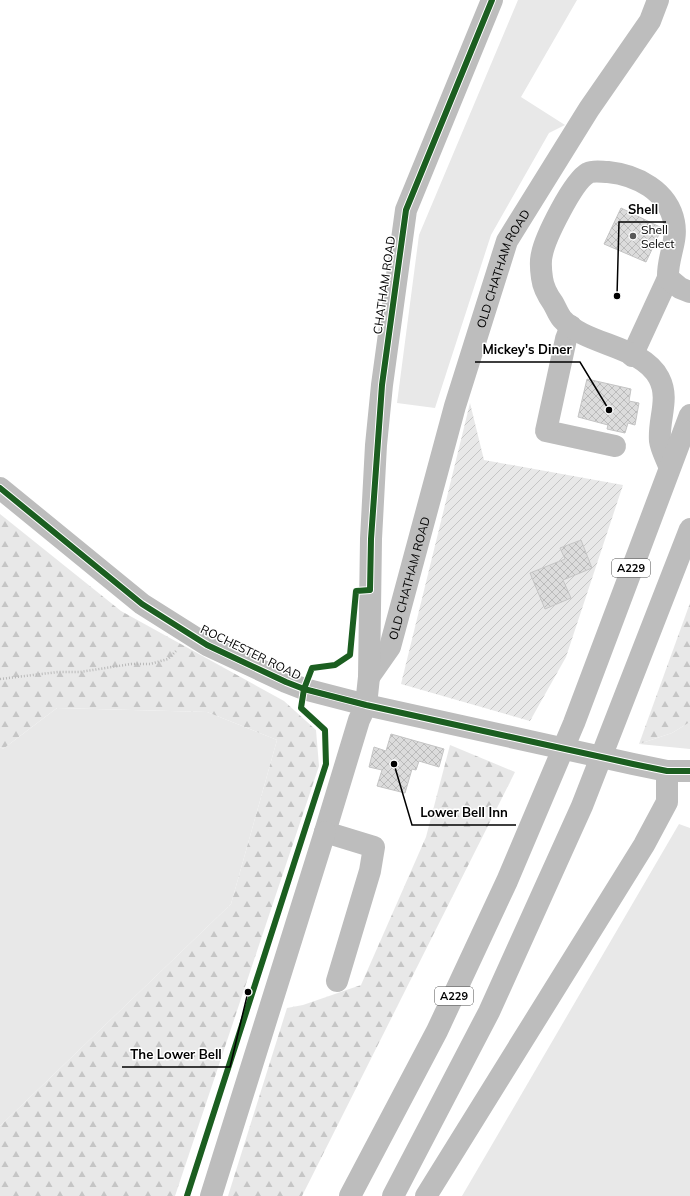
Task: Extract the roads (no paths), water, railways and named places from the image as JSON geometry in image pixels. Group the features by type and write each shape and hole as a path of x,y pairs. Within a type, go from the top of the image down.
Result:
{"main road":[{"name":"CHATHAM ROAD","path":"211,1196 324,832 366,705 369,677 370,539 382,385 406,210 492,0"},
{"name":"OLD CHATHAM ROAD","path":"369,677 390,647 455,406 507,241 553,166 650,21 658,0"},
{"path":"553,166 564,206"},
{"path":"632,356 668,278 667,265 676,234 674,220 664,200 653,188 639,180 616,173 587,173 577,184 546,242 541,256 542,279 550,299 562,319 571,326 632,356 648,366 659,377 663,389 664,408 660,442 669,466"},
{"path":"668,278 680,288 690,292"},
{"path":"571,326 566,339 546,431 615,446"},
{"name":"A229","path":"350,1196 437,1031 507,881 574,723 669,466 690,415"},
{"name":"ROCHESTER ROAD","path":"0,488 142,604 207,645 304,689 366,705 667,771 690,771"},
{"name":"A229","path":"393,1196 489,1012 582,806 690,529"},
{"path":"426,1196 644,845 667,802 667,771"},
{"path":"324,832 374,848 370,871 337,981"}],"place":[{"name":"Shell Select","path":"633,236"},
{"name":"Shell","path":"617,296"},
{"name":"Mickey's Diner","path":"609,410"},
{"name":"Lower Bell Inn","path":"394,764"},
{"name":"The Lower Bell","path":"248,992"}]}
